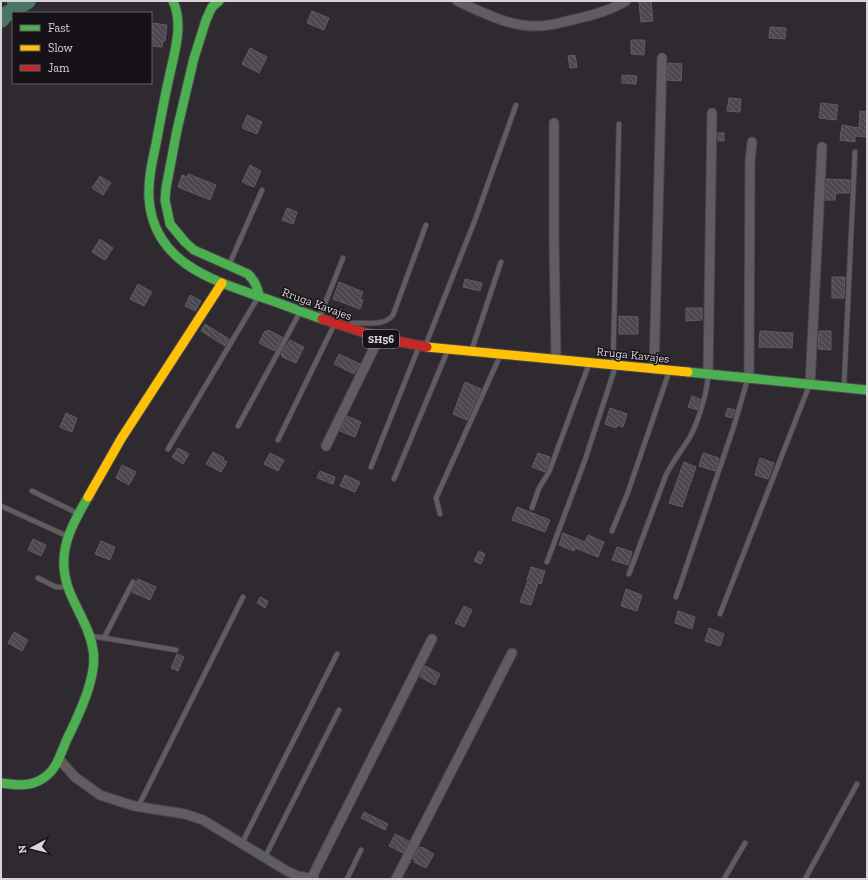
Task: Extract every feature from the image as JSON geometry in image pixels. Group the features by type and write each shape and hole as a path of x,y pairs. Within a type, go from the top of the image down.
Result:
{"main road":[{"name":"Rruga Kavajes","path":"173,1 177,12 177,37 150,176 150,208 160,236 174,254 193,269 222,283 319,318 379,338 422,346 556,358 748,379 844,388 867,388"},
{"path":"219,1 212,6 200,36 177,130 166,188 167,212 170,224 185,242 194,250 248,274 254,280 259,296"},
{"path":"1,784 15,786 32,785 46,778 54,769 59,759 87,693 92,678 93,663 90,636 67,587 64,574 63,560 68,537 119,440 222,283"}],"street":[{"path":"457,1 507,22 538,26 606,11 626,1"},
{"path":"654,369 662,58"},
{"path":"708,375 712,113"},
{"path":"554,123 556,358"},
{"path":"748,379 750,162 752,142"},
{"path":"810,384 822,148"},
{"path":"326,446 379,338"},
{"path":"59,759 75,777 100,795 138,807 196,817 287,871 298,876 312,879 432,639"},
{"path":"396,879 512,653"}],"lane":[{"path":"177,12 178,1"},
{"path":"371,467 454,275 516,104"},
{"path":"547,562 585,460 615,365 618,124"},
{"path":"844,388 855,152"},
{"path":"229,266 262,190"},
{"path":"278,440 338,324 384,322 389,320 426,225"},
{"path":"319,318 343,258"},
{"path":"471,350 501,262"},
{"path":"168,449 259,296"},
{"path":"238,426 301,311"},
{"path":"394,478 448,348"},
{"path":"440,514 436,498 501,353"},
{"path":"532,508 539,488 549,472 590,362"},
{"path":"612,531 628,492 670,371"},
{"path":"629,574 666,474 694,427 707,387 708,375"},
{"path":"676,597 748,379"},
{"path":"720,614 810,384"},
{"path":"32,491 79,514"},
{"path":"1,506 68,537"},
{"path":"38,578 56,587 67,587"},
{"path":"104,638 133,582"},
{"path":"138,807 243,597"},
{"path":"90,636 176,650"},
{"path":"242,843 337,654"},
{"path":"265,857 339,710"},
{"path":"805,879 857,784"},
{"path":"724,879 745,843"},
{"path":"347,879 361,850"}],"building":[{"path":"651,1 653,21 641,22 639,2"},
{"path":"312,11 329,18 324,30 307,23"},
{"path":"152,23 167,25 165,41 163,41 162,47 153,46 154,43 152,42"},
{"path":"770,27 786,28 785,39 769,38"},
{"path":"631,40 645,40 644,55 631,54"},
{"path":"250,48 267,57 259,73 242,64"},
{"path":"575,55 577,67 570,68 568,56"},
{"path":"668,63 682,64 681,81 667,80"},
{"path":"622,75 637,76 636,84 622,83"},
{"path":"729,98 741,99 740,112 727,111"},
{"path":"821,103 838,105 836,120 819,118"},
{"path":"860,111 867,112 867,137 855,136 855,142 840,140 842,125 859,128"},
{"path":"247,115 262,122 257,134 242,128"},
{"path":"718,133 724,133 724,141 718,141"},
{"path":"250,165 261,171 254,187 242,182"},
{"path":"188,174 216,185 210,200 178,187 182,175 187,177"},
{"path":"100,176 111,183 103,195 92,188"},
{"path":"826,179 850,180 849,193 836,193 835,200 825,200"},
{"path":"287,208 297,212 293,224 282,220"},
{"path":"100,239 113,248 105,260 92,252"},
{"path":"832,277 845,277 844,298 832,298"},
{"path":"465,279 482,283 480,291 463,287"},
{"path":"339,282 363,292 360,299 363,300 360,309 333,299"},
{"path":"138,284 152,292 144,306 130,299"},
{"path":"190,295 201,301 195,311 185,306"},
{"path":"686,308 702,308 702,320 686,321"},
{"path":"619,316 638,317 638,334 619,334"},
{"path":"205,324 229,339 225,346 201,331"},
{"path":"268,330 282,337 275,351 259,343 265,331 267,332"},
{"path":"760,331 793,333 792,348 759,347"},
{"path":"819,331 831,331 831,350 818,349"},
{"path":"290,340 304,347 296,363 282,357 281,354"},
{"path":"339,354 360,364 354,374 334,364"},
{"path":"465,382 481,389 467,420 453,414"},
{"path":"692,396 700,399 697,410 688,407"},
{"path":"610,408 627,414 623,427 617,425 616,428 605,424"},
{"path":"728,408 735,410 732,418 725,416"},
{"path":"66,413 77,418 72,432 60,427"},
{"path":"347,416 361,422 355,437 340,431"},
{"path":"178,448 189,454 183,464 172,457"},
{"path":"213,452 224,458 223,460 227,462 221,472 206,464"},
{"path":"270,453 284,460 278,471 264,464"},
{"path":"538,453 550,457 545,472 532,467"},
{"path":"703,453 719,458 715,471 699,466"},
{"path":"760,458 774,463 768,479 755,475"},
{"path":"684,462 696,467 682,507 669,503"},
{"path":"122,465 136,472 129,485 116,478"},
{"path":"320,471 335,477 333,484 317,478"},
{"path":"345,475 360,482 355,492 340,486"},
{"path":"517,507 550,520 545,532 512,520"},
{"path":"563,533 585,542 588,535 604,542 598,557 575,548 574,551 559,545"},
{"path":"33,539 46,545 41,556 28,550"},
{"path":"101,541 115,547 110,560 95,554"},
{"path":"617,547 632,552 628,565 612,560"},
{"path":"479,551 485,554 481,564 474,561"},
{"path":"531,567 545,571 541,584 538,583 531,605 520,602"},
{"path":"138,579 156,587 150,600 132,592"},
{"path":"626,589 642,595 637,611 621,606"},
{"path":"260,597 268,601 265,608 257,603"},
{"path":"464,606 472,610 464,627 455,623"},
{"path":"678,611 695,617 692,629 675,623"},
{"path":"709,628 724,634 720,646 705,641"},
{"path":"14,632 28,640 22,651 8,643"},
{"path":"177,654 184,657 178,671 171,668"},
{"path":"425,666 440,674 435,685 420,677"},
{"path":"364,812 388,824 385,830 361,818"},
{"path":"395,834 409,841 403,853 389,846"},
{"path":"419,847 422,847 434,854 426,868 414,862 415,860 413,859"}],"waterway":[{"path":"11,1 15,9"},
{"path":"1,20 5,15 28,1"}],"traffic: fast":[{"path":"173,1 178,20 177,40 149,184 149,198 153,220 161,238 173,253 188,265 205,275 322,319"},
{"path":"219,1 212,7 206,20 194,58 177,130 165,200 170,224 185,242 194,250 248,274 256,284 259,296"},
{"path":"688,372 867,390"},
{"path":"1,783 17,785 37,782 51,772 58,760 88,690 94,658 91,639 69,589 64,568 65,549 70,531 88,497"}],"traffic: slow":[{"path":"88,497 121,439 222,283"},
{"path":"427,347 688,372"}],"traffic: jam":[{"path":"322,319 381,338 427,347"}]}
